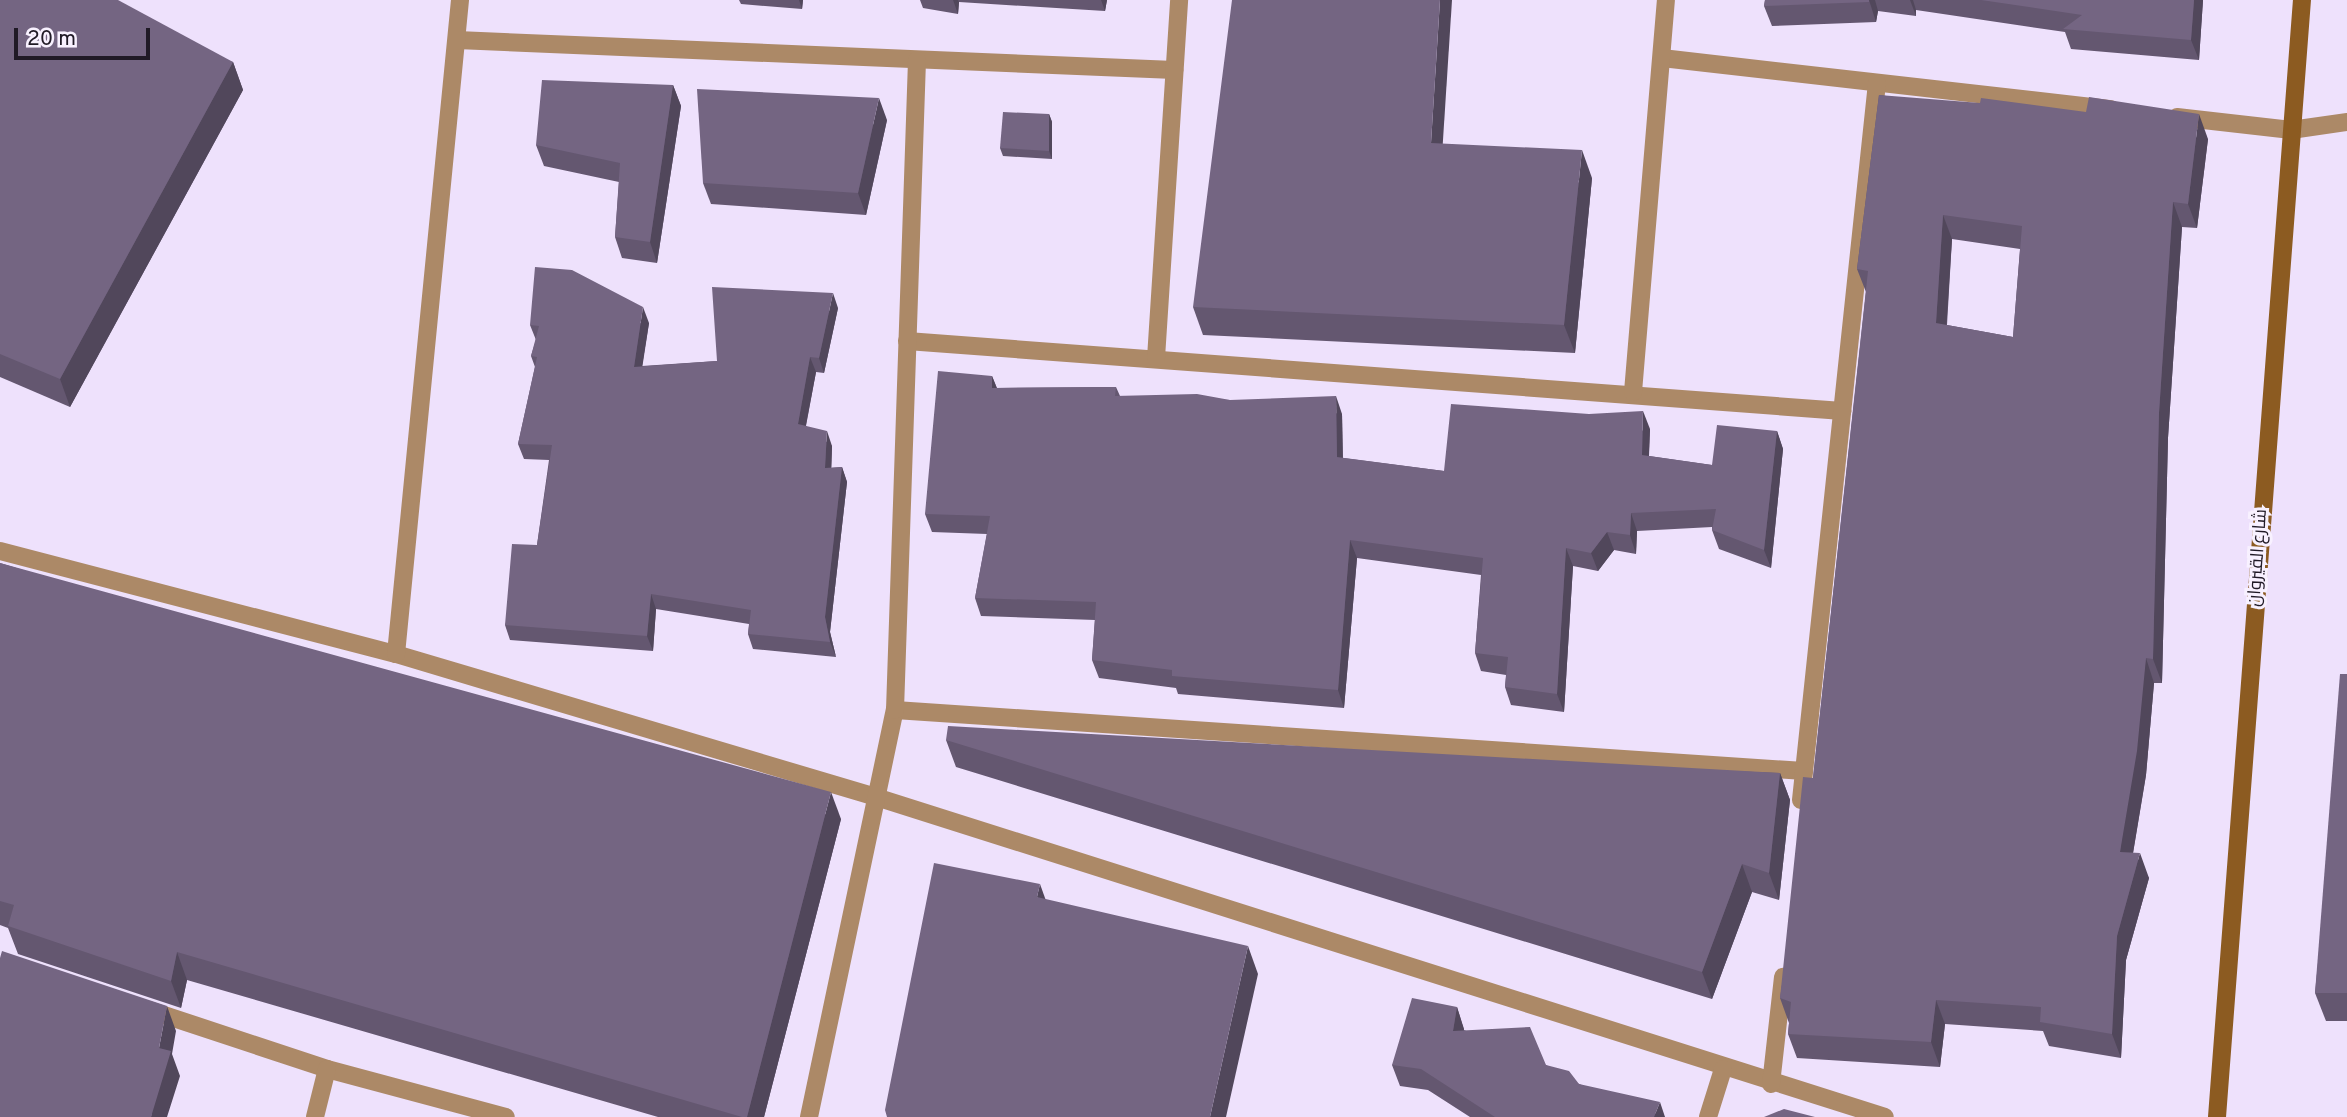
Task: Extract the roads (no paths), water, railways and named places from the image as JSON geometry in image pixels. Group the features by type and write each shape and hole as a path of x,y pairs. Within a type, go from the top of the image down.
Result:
{"main road":[{"name":"شارع القيروان","path":"2217,1117 2301,0"}],"street":[{"path":"396,654 460,0"},
{"path":"1156,358 1179,0"},
{"path":"1633,392 1666,0"},
{"path":"457,40 1174,70"},
{"path":"1662,58 2126,111"},
{"path":"809,1117 879,798 895,710 917,60"},
{"path":"1798,826 1877,83"},
{"path":"2153,114 2291,130 2347,122"},
{"path":"906,341 1633,392 1842,411"},
{"path":"0,551 396,654 879,798 1723,1069 1885,1117"},
{"path":"895,710 1804,771"},
{"path":"1771,1084 1784,962"},
{"path":"131,1004 327,1069 506,1117"},
{"path":"315,1117 327,1069"},
{"path":"1708,1117 1723,1069"}]}
